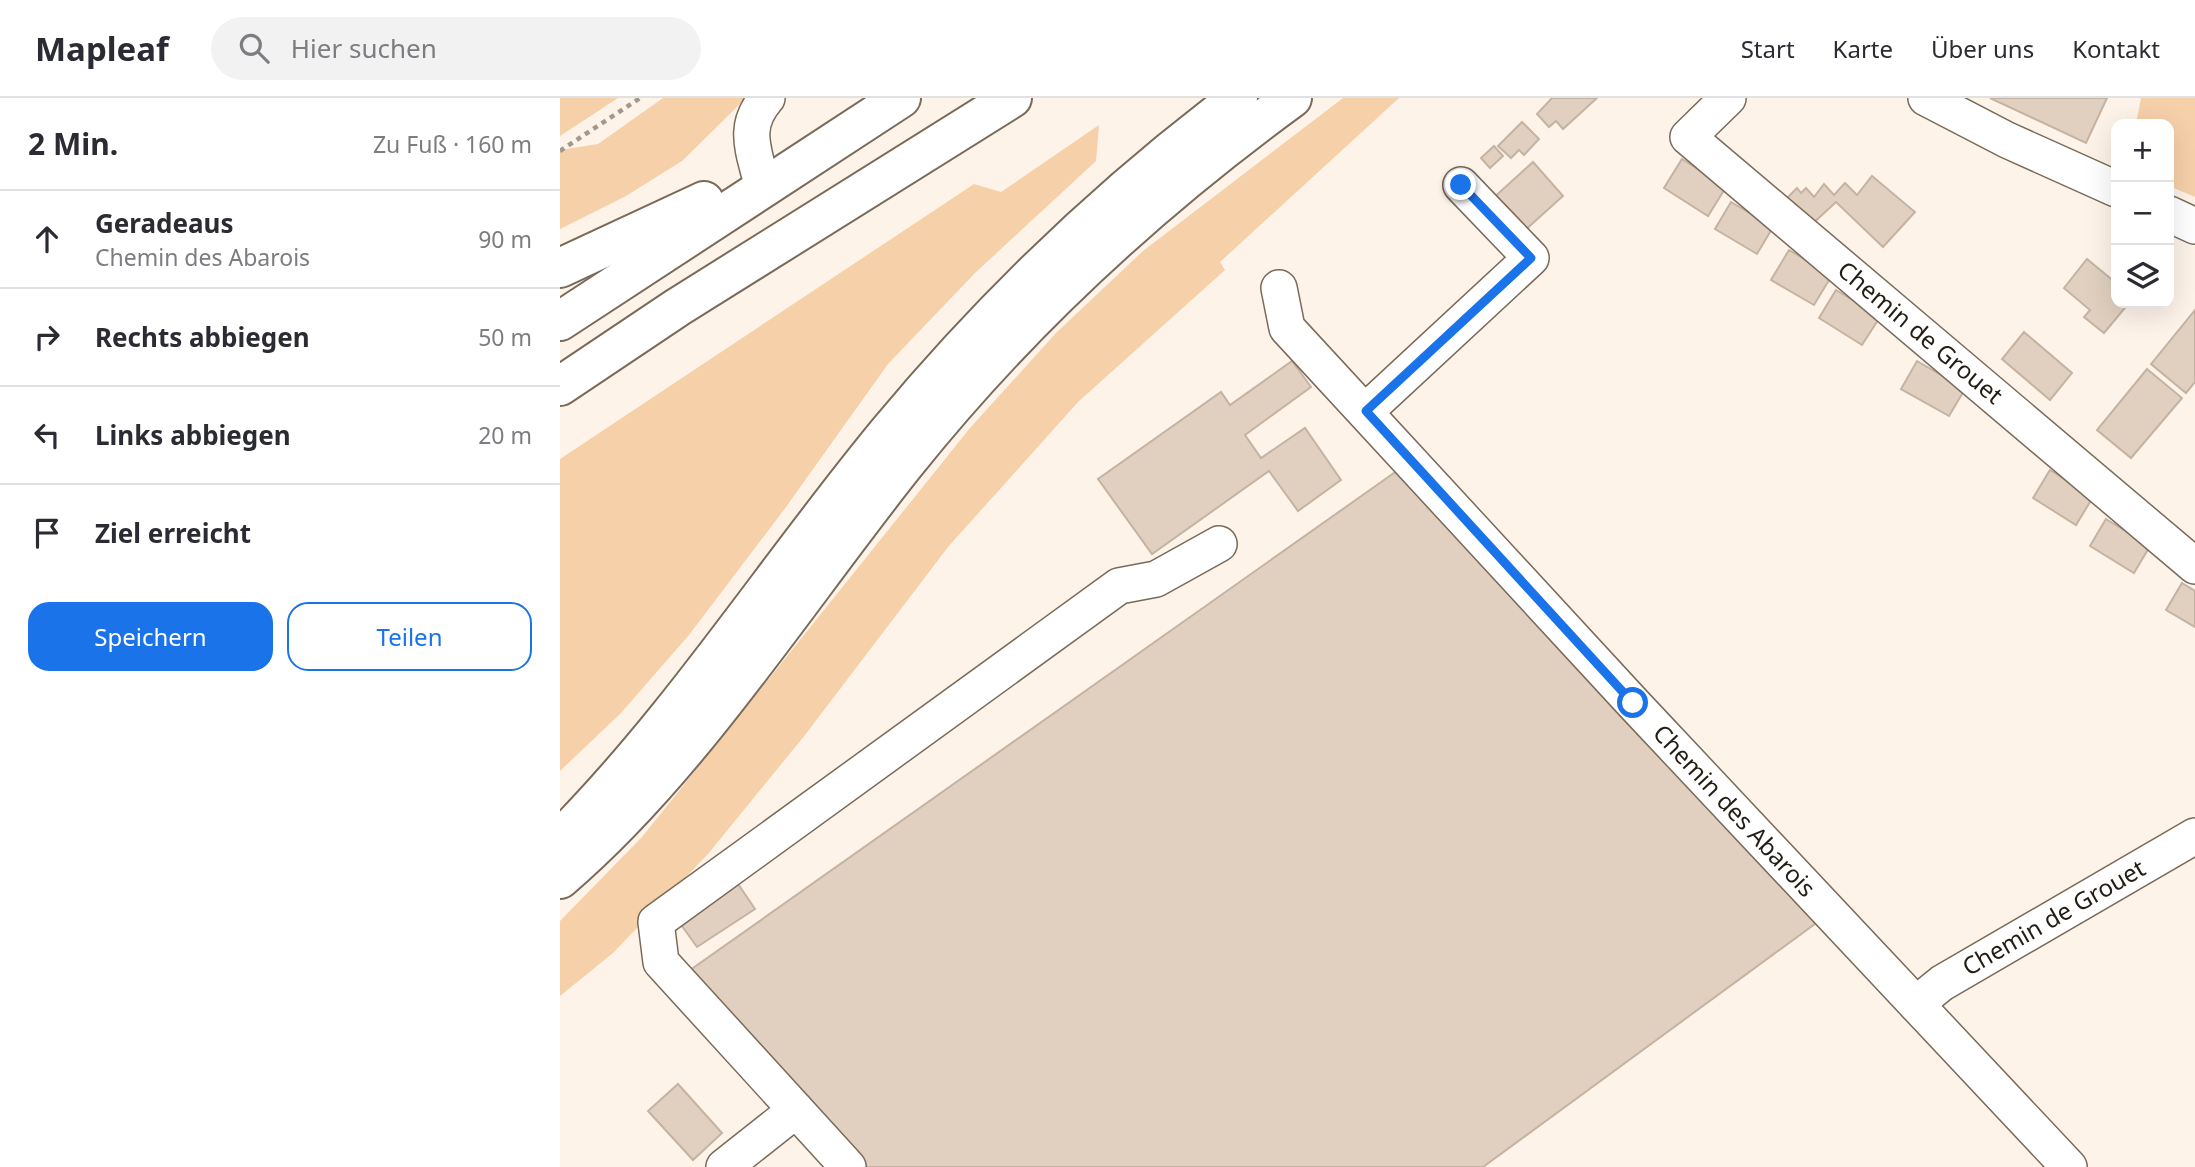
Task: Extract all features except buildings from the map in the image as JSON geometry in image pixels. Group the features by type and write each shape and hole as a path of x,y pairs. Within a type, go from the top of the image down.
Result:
{"highway":[{"path":"560,386 678,307 1012,98"},
{"path":"560,839 705,671 890,431 983,325 1125,187 1238,98"},
{"path":"560,879 599,842 691,740 906,463 991,365 1071,283 1142,216 1234,140 1292,98"},
{"path":"560,268 759,173 888,106"},
{"path":"560,321 888,106"},
{"path":"560,809 643,745"}],"street":[{"path":"759,173 749,136 754,116 768,98"},
{"name":"Chemin de Grouet","path":"1728,98 1688,136 2195,566"},
{"path":"1926,98 2007,140 2111,187"},
{"path":"1366,411 1531,258 1461,185"},
{"path":"2174,216 2195,226"},
{"name":"Chemin des Abarois","path":"1279,288 1287,328 2069,1167"},
{"path":"848,1167 661,962 656,922 1119,586 1156,579 1219,544"},
{"name":"Chemin de Grouet","path":"1916,1004 1942,983 2195,836"},
{"path":"724,1167 796,1110"}],"path":[{"path":"560,151 640,98"}],"shaded area":[{"path":"560,98 618,98 560,136"},
{"path":"663,98 746,98 682,161 626,196 560,229 560,150 598,144"},
{"path":"1343,98 1399,98 1220,262 1225,270 1078,402 948,547 805,735 708,854 613,953 560,996 560,921 642,837 970,428 1056,333 1143,251"},
{"path":"2141,98 2195,98 2195,197 2174,188 2174,119 2137,119"},
{"path":"1099,125 1096,161 975,273 888,364 786,507 689,635 621,713 560,771 560,459 974,184 1001,192"}],"route":[{"path":"1461,185 1531,258 1366,411 1633,703"}]}
